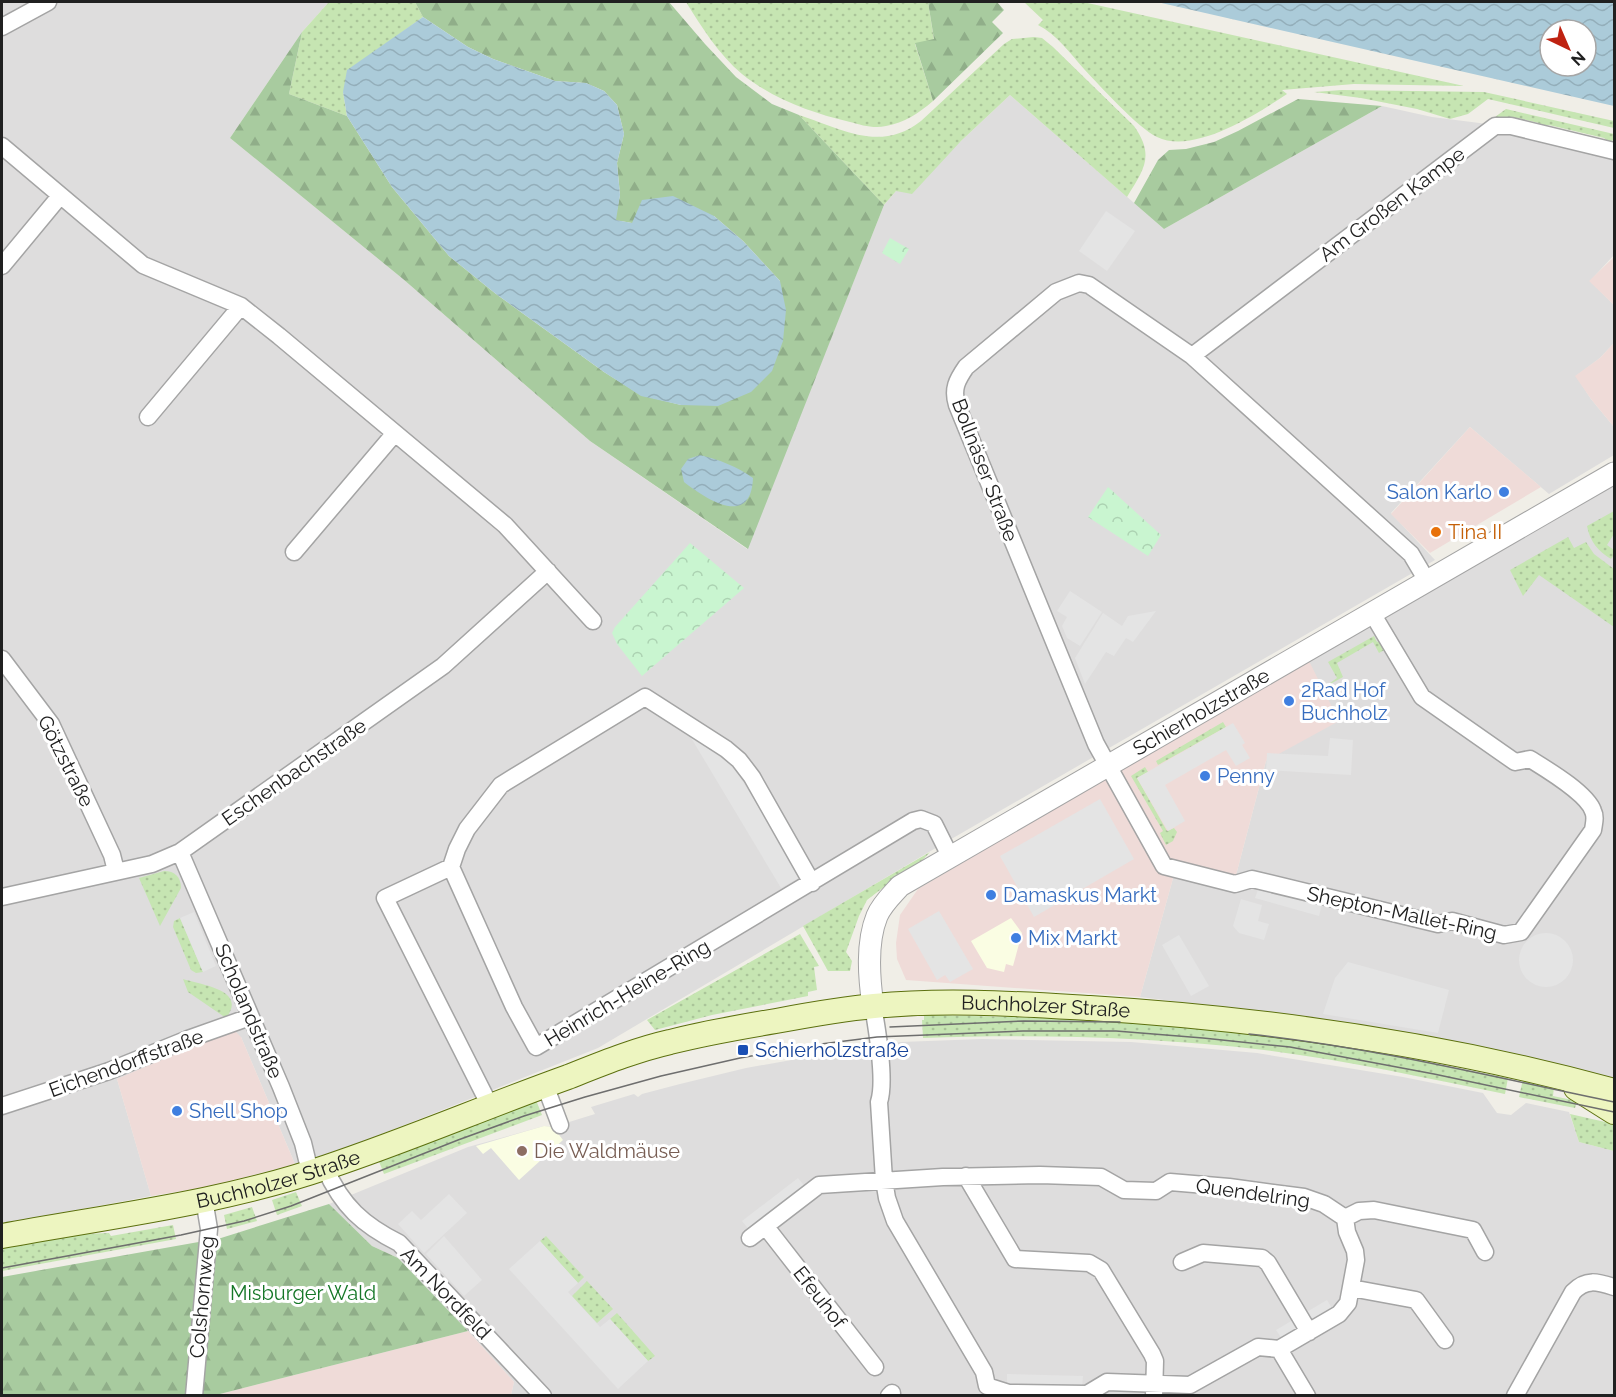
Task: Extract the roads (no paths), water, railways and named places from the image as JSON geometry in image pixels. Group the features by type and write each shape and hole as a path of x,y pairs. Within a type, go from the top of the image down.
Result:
{"main road":[{"name":"Buchholzer Straße","path":"2,1236 204,1199 318,1170 664,1043 777,1021 873,1006 912,1003 1001,1004 1132,1010 1227,1018 1343,1034 1551,1073 1614,1091"},
{"name":"Buchholzer Straße","path":"1551,1073 1614,1112"}],"street":[{"path":"2,27 48,2"},
{"name":"Am Großen Kampe","path":"1192,356 1495,126 1511,126 1614,151"},
{"path":"2,146 143,265 242,306 505,525 593,621"},
{"path":"2,266 60,196"},
{"name":"Bollnäser Straße","path":"1107,765 1091,733 953,395 957,380 966,367 1056,292 1079,283 1089,285 1192,356 1411,554 1427,581"},
{"path":"148,417 242,306"},
{"path":"294,552 395,433"},
{"name":"Schierholzstraße","path":"873,1006 871,944 877,915 900,886 1614,473"},
{"name":"Eschenbachstraße","path":"2,897 152,864 180,852 443,666 548,571"},
{"name":"Shepton-Mallet-Ring","path":"1107,765 1164,866 1235,884 1252,879 1438,924 1452,921 1504,935 1521,932 1593,830 1594,811 1581,795 1530,759 1515,762 1422,697 1372,613"},
{"name":"Götzstraße","path":"2,659 51,724 112,855 117,871"},
{"path":"490,1106 385,898 451,867 467,829 501,785 645,697 726,749 739,760 752,777 812,883"},
{"name":"Heinrich-Heine-Ring","path":"451,867 514,1007 536,1047 913,821 921,819 934,824 950,856"},
{"name":"Scholandstraße","path":"180,852 303,1143 318,1170"},
{"path":"873,1006 880,1067 879,1102 887,1198 895,1221 984,1372 984,1391 1087,1394 1107,1382 1154,1390 1190,1385 1258,1347 1279,1349 1344,1309 1351,1288 1356,1260 1344,1218 1359,1211 1374,1210 1473,1230 1485,1252"},
{"name":"Eichendorffstraße","path":"2,1106 109,1071 250,1017"},
{"path":"545,1085 560,1125"},
{"name":"Am Nordfeld","path":"318,1170 372,1230 399,1244 543,1395"},
{"path":"966,1176 1015,1259 1087,1263 1096,1265 1101,1270 1152,1354 1155,1361 1154,1390"},
{"name":"Quendelring","path":"884,1180 966,1176 1101,1177 1124,1190 1156,1191 1170,1182 1304,1197 1324,1204 1344,1218"},
{"path":"750,1238 819,1185 884,1180"},
{"name":"Colshornweg","path":"194,1395 209,1229 204,1199"},
{"name":"Efeuhof","path":"766,1227 875,1367"},
{"path":"1182,1262 1203,1253 1262,1258 1268,1263 1309,1332"},
{"path":"1515,1395 1573,1292 1582,1284 1592,1281 1614,1287"},
{"path":"1351,1288 1416,1300 1444,1340"},
{"path":"1279,1349 1306,1395"}],"water":[{"path":"1157,2 1607,2 1614,3 1614,106"},
{"path":"423,17 468,47 493,59 555,81 586,83 604,91 617,105 624,134 617,163 620,195 616,220 632,223 642,200 673,196 714,216 743,241 780,281 786,310 783,341 772,371 751,392 718,406 681,405 641,396 496,294 449,256 392,187 347,116 343,92 347,70"},
{"path":"700,455 728,464 753,478 750,494 744,503 726,506 704,496 684,482 681,469 688,459"}],"tram line":[{"path":"890,1027 1024,1021 1120,1022"},
{"path":"2,1268 244,1221 291,1206 524,1116 661,1076 740,1058 877,1037 1023,1031 1116,1031 1203,1038 1290,1047 1434,1074 1614,1112"},
{"path":"1249,1034 1387,1055 1614,1102"}],"place":[{"name":"Salon Karlo","path":"1504,492"},
{"name":"Tina II","path":"1436,532"},
{"name":"2Rad Hof Buchholz","path":"1289,701"},
{"name":"Penny","path":"1205,776"},
{"name":"Damaskus Markt","path":"991,895"},
{"name":"Mix Markt","path":"1016,938"},
{"name":"Schierholzstraße","path":"743,1050"},
{"name":"Shell Shop","path":"177,1111"},
{"name":"Die Waldmäuse","path":"522,1151"}],"park label":[{"name":"Misburger Wald","path":"303,1293"}]}
